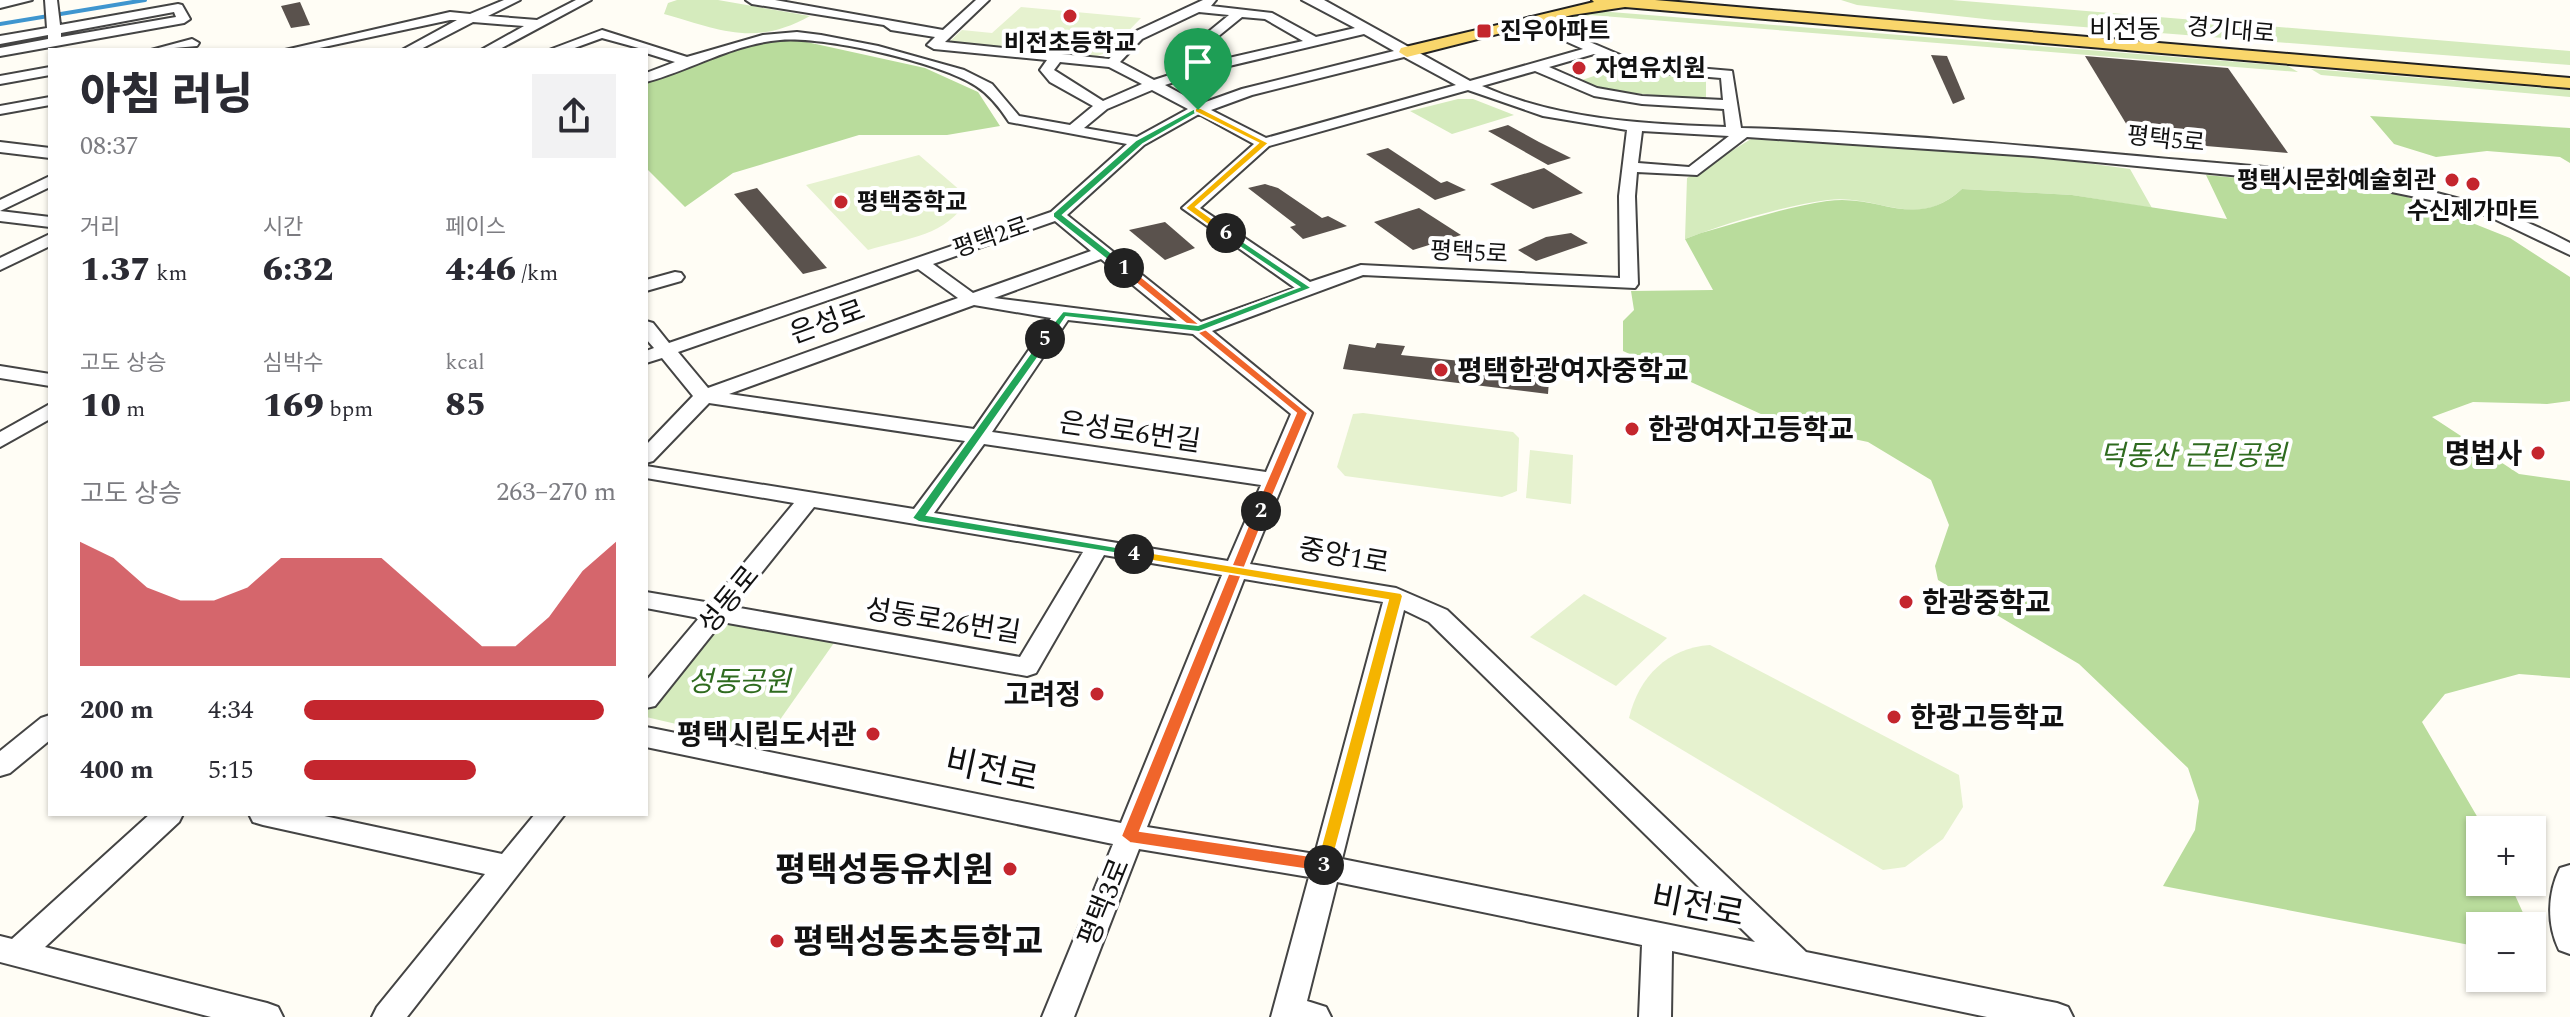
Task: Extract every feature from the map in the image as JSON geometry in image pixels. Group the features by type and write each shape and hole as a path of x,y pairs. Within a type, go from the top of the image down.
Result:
{"main road":[{"name":"경기대로","path":"1600,0 2570,83"},
{"name":"경기대로","path":"1674,0 2570,75"},
{"path":"1532,21 1545,13 1545,7 1538,1"},
{"name":"평택2로","path":"1407,52 1572,10 1632,1"},
{"path":"1834,3 1865,12 1967,25"}],"street":[{"path":"0,4 26,0"},
{"path":"51,0 55,37"},
{"path":"413,48 472,17 514,0"},
{"path":"492,48 585,0"},
{"path":"752,0 778,2 943,34"},
{"path":"821,12 840,0"},
{"path":"983,0 934,45 1112,63 1264,143"},
{"path":"1112,63 1137,36 1213,0"},
{"name":"평택5로","path":"1308,0 1321,3 1468,86 1547,113 1635,125 2059,152 2374,183 2440,194 2491,210 2570,250"},
{"path":"1199,8 1268,16 1315,42"},
{"path":"0,52 55,37 181,13 194,47"},
{"path":"1204,68 1194,60 1192,51 1239,13"},
{"path":"301,48 450,16 534,28 573,44"},
{"path":"1532,21 1638,67 1727,74 1731,105 1739,131 1692,172 1631,167"},
{"path":"1071,131 1102,106 1152,85 1204,68 1368,29"},
{"path":"562,48 602,34 636,48"},
{"path":"648,77 738,43 796,34 934,63 979,81 1006,105 1014,119 1139,142"},
{"path":"0,40 55,37"},
{"path":"1307,288 1190,208 1264,143 1595,50"},
{"path":"648,52 688,62"},
{"name":"평택2로","path":"655,354 1057,215 1139,142 1198,110 1247,92 1407,52"},
{"path":"1056,58 1047,70 1055,79 1102,106"},
{"path":"1535,66 1594,92 1642,100 1731,105"},
{"path":"0,80 48,71"},
{"path":"0,112 48,101"},
{"name":"평택5로","path":"1199,329 1361,270 1629,284 1627,196 1635,125"},
{"path":"0,147 48,153"},
{"path":"0,206 48,182"},
{"name":"평택3로","path":"1057,215 1302,413 1236,569 1058,1017"},
{"path":"0,216 48,222"},
{"path":"0,265 48,240"},
{"name":"은성로","path":"648,455 704,396 1104,252"},
{"path":"920,262 970,299 1063,314 1199,329"},
{"path":"648,285 675,277"},
{"path":"919,518 1063,314"},
{"path":"648,333 655,354 704,396"},
{"path":"0,372 48,380"},
{"name":"은성로6번길","path":"704,396 1274,480"},
{"path":"0,441 48,411"},
{"name":"중앙1로","path":"648,472 1096,549 1396,596 1438,616 1798,964"},
{"name":"성동로","path":"648,697 809,499"},
{"name":"성동로26번길","path":"716,613 1027,667 1096,549"},
{"path":"1297,1015 1324,867 1396,596"},
{"path":"648,600 716,613"},
{"path":"0,749 48,711"},
{"path":"0,766 48,727"},
{"name":"비전로","path":"648,737 1130,836 1324,867 1798,964 2001,1011 2057,1017"},
{"path":"9,951 167,816"},
{"path":"272,816 508,867"},
{"path":"388,1017 549,816"},
{"path":"2570,877 2564,917 2570,941"},
{"path":"1655,1017 1657,936"},
{"path":"9,951 205,1010 267,1017"}],"green space":[{"path":"677,0 718,0 810,16 772,31 737,33 664,14 668,3"},
{"path":"1841,0 1952,0 2570,51 2570,65 1994,20 1857,5"},
{"path":"1021,7 1141,18 1108,52 1097,56 949,42 962,30 992,33"},
{"path":"1598,11 2288,66 2298,72 1590,15 1552,24 1546,21"},
{"path":"793,39 925,68 978,92 1000,126 947,135 859,135 733,173 685,207 648,170 648,82 741,47"},
{"path":"1621,67 1706,76 1706,100 1602,90 1579,81"},
{"path":"2311,69 2570,90 2570,97 2321,75"},
{"path":"1458,99 1473,99 1514,115 1452,134 1410,111"},
{"path":"2370,116 2570,128 2570,163 2560,157 2487,151 2436,157 2394,144"},
{"path":"1751,139 2042,157 2130,169 2152,208 2072,195 1962,189 1945,202 1913,210 1847,200 1793,206 1685,239 1687,178"},
{"path":"919,155 969,198 949,221 938,228 868,250 806,185"},
{"name":"덕동산 근린공원","path":"2206,175 2397,193 2510,238 2570,277 2570,401 2547,404 2473,402 2432,417 2519,474 2570,481 2570,678 2519,674 2445,694 2422,722 2477,816 2466,816 2466,896 2515,896 2523,912 2466,912 2466,944 2163,886 2195,830 2199,801 2188,768 2079,664 1938,580 1935,566 1949,525 1931,480 1868,442 1783,424 1623,351 1623,321 1634,310 1631,291 1713,290 1685,239 1811,204 1846,200 1913,210 1945,202 1962,189 2072,195 2227,219"},
{"path":"1353,414 1513,432 1519,438 1517,491 1502,497 1345,476 1337,467"},
{"path":"1530,450 1573,455 1571,504 1526,498"},
{"path":"1584,594 1667,638 1616,686 1530,637"},
{"name":"성동공원","path":"716,620 836,640 763,744 648,717 648,705"},
{"path":"1710,645 1959,775 1963,807 1943,839 1905,867 1883,870 1629,718 1640,689 1658,667 1681,652"}],"building":[{"path":"300,2 310,25 291,28 281,6"},
{"path":"1931,55 1947,56 1965,99 1953,104"},
{"path":"2085,56 2228,68 2288,153 2136,140"},
{"path":"1508,125 1571,158 1548,165 1488,131"},
{"path":"1388,148 1441,183 1447,181 1466,190 1435,200 1366,154"},
{"path":"1544,168 1583,193 1533,209 1490,184"},
{"path":"1265,184 1278,188 1322,218 1328,216 1347,226 1303,239 1290,227 1296,225 1248,188"},
{"name":"평택중학교","path":"757,188 827,268 803,274 734,194"},
{"path":"1419,208 1461,235 1413,250 1374,222"},
{"path":"1165,222 1195,248 1165,260 1129,230"},
{"path":"1571,233 1588,243 1536,261 1518,250 1546,237"},
{"path":"1377,343 1405,346 1401,355 1471,362 1471,367 1501,371 1502,366 1522,369 1523,363 1550,367 1548,394 1343,369 1349,344 1375,348"}],"waterway":[{"path":"0,24 145,0"}],"place":[{"name":"비전초등학교","path":"1070,16"},
{"name":"진우아파트","path":"1484,31"},
{"name":"자연유치원","path":"1579,68"},
{"name":"평택시문화예술회관","path":"2452,180"},
{"name":"수신제가마트","path":"2473,184"},
{"name":"평택중학교","path":"841,202"},
{"name":"평택한광여자중학교","path":"1441,370"},
{"name":"한광여자고등학교","path":"1632,429"},
{"name":"명법사","path":"2538,453"},
{"name":"한광중학교","path":"1906,602"},
{"name":"고려정","path":"1097,694"},
{"name":"한광고등학교","path":"1894,717"},
{"name":"평택시립도서관","path":"873,734"},
{"name":"평택성동유치원","path":"1010,869"},
{"name":"평택성동초등학교","path":"777,941"}],"district":[{"name":"비전동","path":"2125,29"}],"route":[{"path":"1198,110 1139,142 1057,215 1187,317 1199,329 1302,413 1236,569 1130,836 1324,867 1396,596 1236,569 1096,549 919,518 1063,314 1199,329 1307,288 1190,208 1264,143 1198,110"}]}
